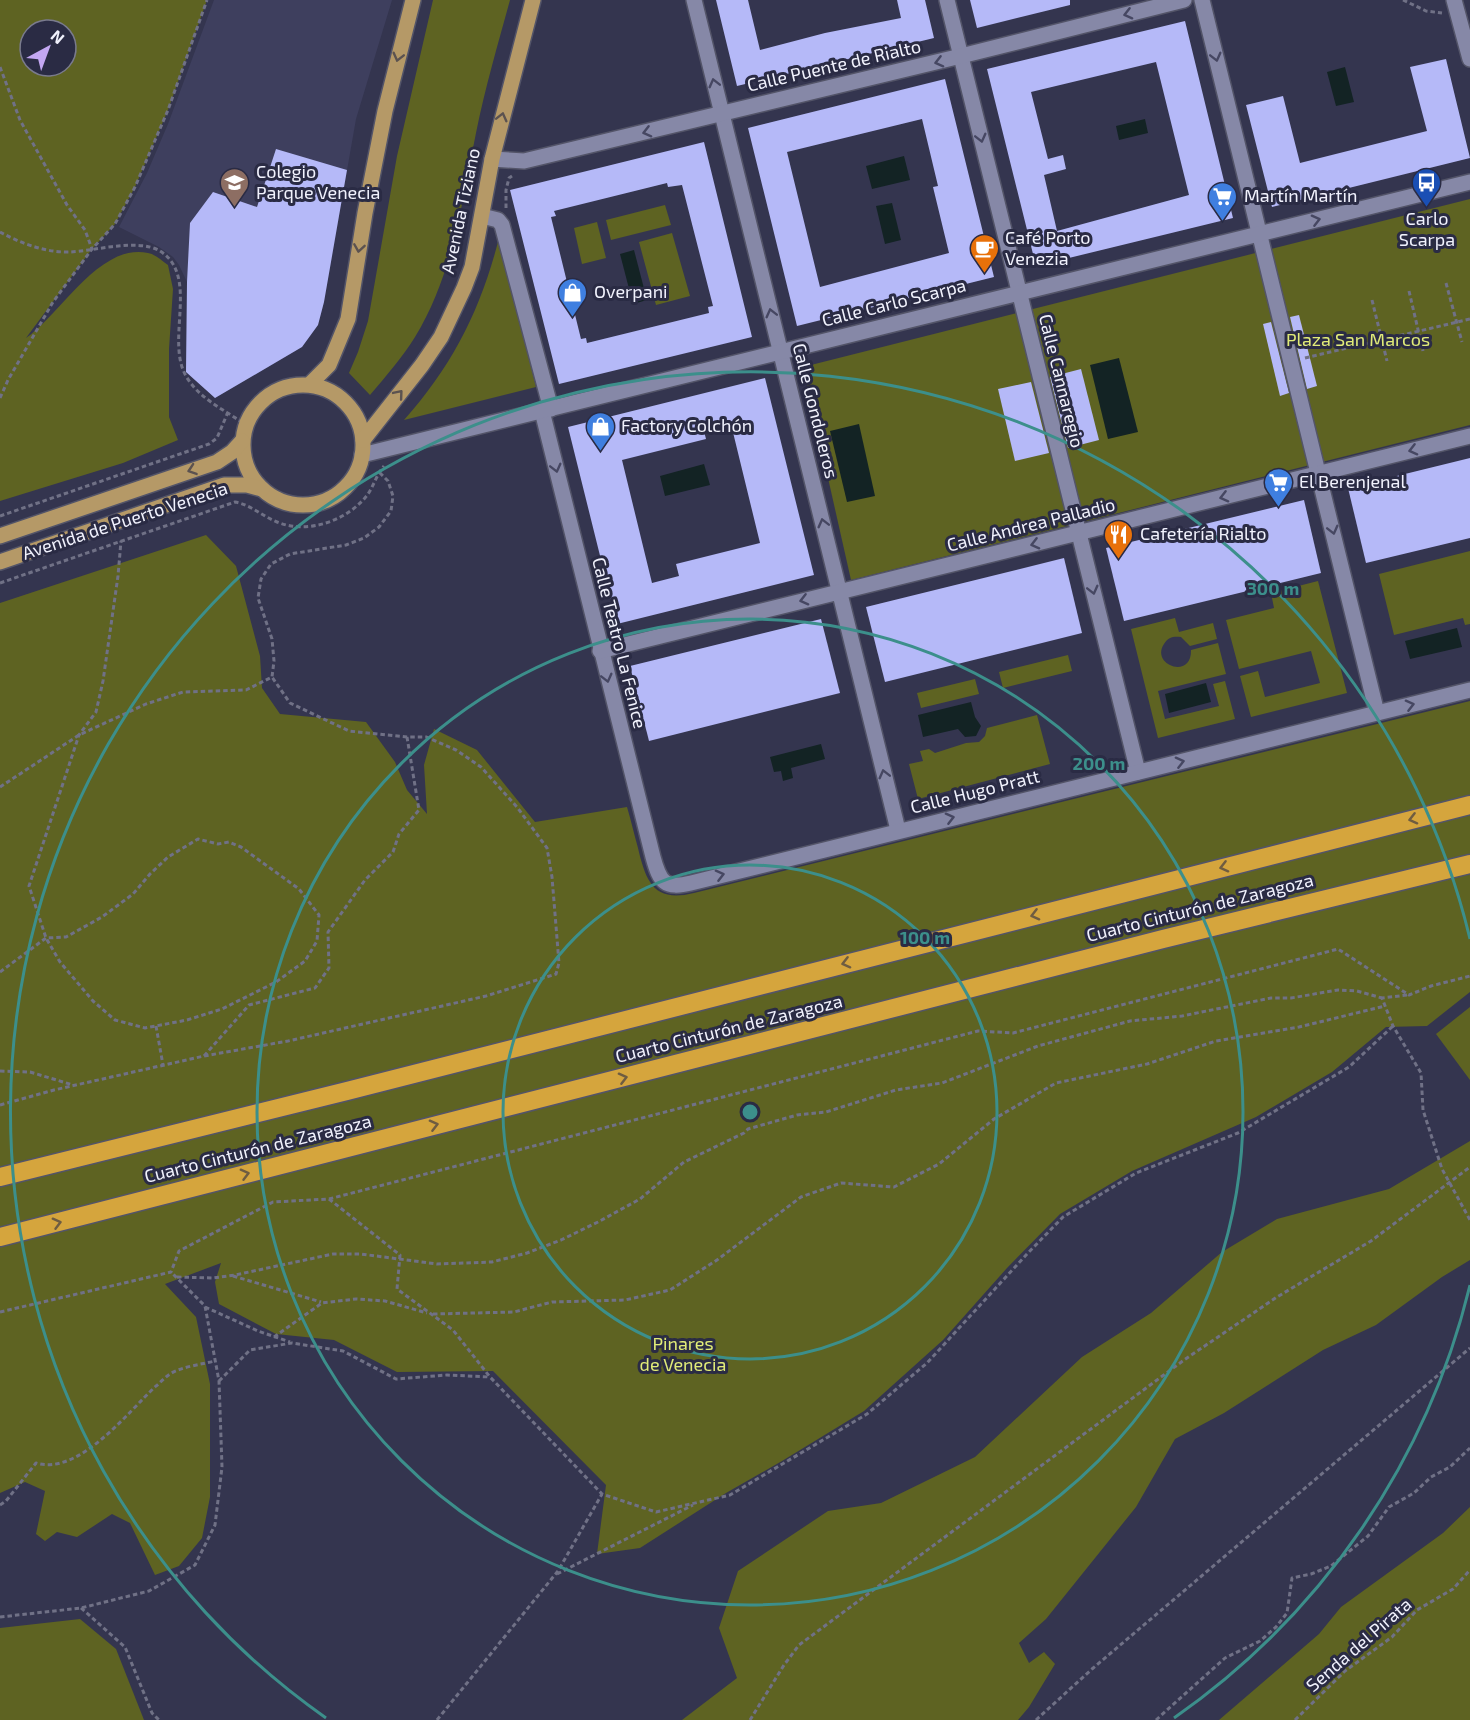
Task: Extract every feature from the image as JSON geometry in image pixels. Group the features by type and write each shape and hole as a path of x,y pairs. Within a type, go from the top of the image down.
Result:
{"highway":[{"name":"Cuarto Cinturón de Zaragoza","path":"0,1177 347,1091 1470,804"},
{"name":"Cuarto Cinturón de Zaragoza","path":"0,1238 1163,939 1470,864"}],"main road":[{"path":"310,384 329,365 348,319 365,213 385,111 413,0"},
{"name":"Avenida Tiziano","path":"362,453 422,365 456,309 472,267 492,159 533,0"},
{"path":"310,384 342,399 353,412 360,427 362,453 353,477 344,489 318,503 289,503 275,498 262,489 252,476 245,460 242,441 246,424 254,410 265,398 279,389 310,384"},
{"name":"Avenida de Puerto Venecia","path":"0,536 217,462 232,452 242,441"},
{"name":"Avenida de Puerto Venecia","path":"0,562 224,485 247,485 262,489"}],"street":[{"name":"Calle Gondoleros","path":"694,0 898,830"},
{"name":"Calle Cannaregio","path":"947,0 1138,772"},
{"name":"Calle Puente de Rialto","path":"492,159 524,161 1184,0"},
{"path":"1202,0 1377,713"},
{"path":"1456,6 1470,59"},
{"name":"Calle Carlo Scarpa","path":"362,453 546,410 780,350 1470,182"},
{"name":"Calle Teatro La Fenice","path":"482,216 498,220 502,225 600,651 656,867 664,881"},
{"name":"Calle Andrea Palladio","path":"600,651 1470,436"},
{"name":"Calle Hugo Pratt","path":"664,881 676,886 1470,690"}],"path":[{"path":"0,398 53,302 92,249 115,224 135,187 168,110 207,0"},
{"path":"1403,0 1426,11 1446,14 1456,6"},
{"path":"0,67 20,120 67,205 85,230 92,249"},
{"path":"0,232 21,244 68,252 146,246 159,250 169,258 175,269 180,289 181,366 194,387 221,410 246,424"},
{"path":"1446,283 1462,342"},
{"path":"1409,291 1423,351"},
{"path":"1372,300 1387,361"},
{"path":"1292,362 1470,319"},
{"path":"0,516 208,444 217,438 228,412"},
{"path":"0,1105 204,1056 288,1041 486,996 556,974 559,963 552,877 547,848 517,807 481,767 456,750 426,737 349,731 290,703 272,677 274,661 272,639 258,598 261,579 271,564 290,554 346,545 364,538 379,527 391,511 393,496 388,481 362,453"},
{"name":"Avenida de Puerto Venecia","path":"0,583 236,502 246,504 278,523 309,526 324,523 340,518 354,508 368,493 379,472 389,462"},
{"path":"0,972 46,938 66,937 102,916 133,894 168,857 198,838 218,844 229,842 241,847 300,889 319,915 317,941 305,961 276,982 222,1009 187,1020 145,1028 115,1020 93,1001 60,963 46,938 29,886 79,735 96,712 103,681 121,541"},
{"path":"0,787 79,735 146,704 183,692 246,690 272,677"},
{"path":"204,1056 249,1005 315,988 329,968 328,932 365,880 393,852 399,834 418,810 407,737"},
{"path":"171,1272 179,1251 273,1202 329,1199 978,1031 1013,1033 1338,949 1409,994"},
{"path":"177,1277 231,1276 333,1254 361,1254 400,1261 437,1264 492,1262 527,1253 561,1240 624,1208 640,1199 684,1162 748,1129 796,1115 826,1112 896,1090 942,1083 1038,1047 1130,1021 1182,1016 1271,998 1291,998 1338,990 1357,991 1382,998 1409,994 1470,976"},
{"path":"1382,998 1393,1026 1420,1072 1423,1110 1442,1169 1470,1220"},
{"path":"231,1276 322,1303 356,1299 385,1301 432,1314 514,1312 552,1302 625,1300 670,1290 717,1260 801,1197 841,1183 894,1187 939,1164 994,1119 1056,1083 1148,1064 1216,1041 1299,1027 1385,1006"},
{"path":"156,1026 163,1066"},
{"path":"329,1199 400,1255 397,1289 453,1330 490,1377 602,1494 656,1512 730,1495 867,1414 927,1363 1063,1217 1136,1173 1238,1133 1349,1066 1393,1026"},
{"path":"0,1071 30,1072 75,1086"},
{"path":"750,1720 799,1644 1185,1360 1277,1297 1371,1241 1470,1167"},
{"path":"171,1272 205,1306 292,1343 343,1351 396,1378 447,1375 490,1377"},
{"path":"0,1312 171,1272"},
{"path":"274,1337 322,1303"},
{"path":"0,1617 81,1608 149,1591 195,1565 215,1525 222,1467 219,1381 205,1306"},
{"path":"219,1381 250,1350 292,1343"},
{"path":"1036,1720 1470,1348"},
{"path":"0,1505 6,1501 36,1463 47,1466 75,1458 109,1433 171,1373 215,1360"},
{"path":"1156,1720 1225,1658 1260,1641 1276,1627 1287,1612 1292,1578 1331,1566 1368,1536 1389,1507 1414,1493 1431,1477 1450,1467 1470,1448"},
{"path":"437,1720 554,1576 602,1494"},
{"path":"554,1576 697,1503"},
{"name":"Senda del Pirata","path":"1295,1720 1345,1671 1392,1636 1417,1610 1453,1589 1470,1570"},
{"path":"81,1608 125,1647 156,1719"}],"shaded area":[{"name":"Colegio Parque Venecia","path":"214,0 392,0 356,119 318,325 302,347 215,398 186,372 187,282 179,265 173,257 159,247 119,227 147,173 168,124"},
{"path":"1345,67 1354,102 1336,106 1327,72"},
{"path":"1145,119 1148,133 1119,140 1116,126"},
{"path":"904,156 910,180 872,189 866,166"},
{"path":"892,203 901,240 885,244 876,206"},
{"path":"634,250 647,300 633,304 620,254"},
{"path":"1119,358 1138,432 1108,439 1090,365"},
{"path":"859,424 875,496 847,502 830,431"},
{"path":"704,464 710,485 665,496 660,476"},
{"path":"1457,628 1462,647 1410,659 1405,641"},
{"path":"1206,683 1211,702 1169,713 1165,694"},
{"path":"971,702 975,717 981,726 976,736 965,737 958,729 923,737 918,715"},
{"path":"821,744 825,759 791,768 793,778 783,781 781,771 774,772 770,757"}],"green space":[{"path":"0,0 207,0 168,110 135,187 115,224 92,249 26,338 39,328 81,283 113,259 130,253 148,253 168,265 173,289 169,349 169,417 178,440 123,463 0,501"},
{"path":"433,0 510,0 483,99 461,212 439,289 415,337 370,395 349,373 368,321 397,156"},
{"name":"Plaza San Marcos","path":"1470,199 1470,425 851,580 803,367"},
{"path":"665,205 671,225 611,240 606,220"},
{"path":"597,222 606,258 582,264 574,228"},
{"path":"672,233 690,296 656,305 639,242"},
{"path":"499,238 536,387 404,420 437,378 463,335 483,289"},
{"name":"Pinares de Venecia","path":"206,535 236,566 260,656 262,688 280,714 366,722 395,762 407,790 427,814 424,765 434,729 477,750 535,822 627,807 644,871 654,887 670,895 694,893 1470,701 1470,992 1427,1026 1386,1027 1332,1072 1256,1117 1132,1171 1060,1214 1007,1268 943,1340 864,1411 726,1493 640,1548 597,1554 606,1485 493,1371 397,1372 334,1340 276,1334 219,1304 215,1282 221,1263 165,1284 196,1317 210,1384 210,1497 202,1538 179,1566 155,1575 130,1523 112,1514 77,1537 57,1532 45,1541 36,1534 45,1491 25,1482 0,1493 0,603"},
{"path":"1470,551 1470,624 1465,625 1463,618 1394,635 1379,574"},
{"path":"1318,581 1347,693 1251,717 1240,676 1258,671 1265,697 1320,683 1311,651 1239,669 1226,620 1274,608 1271,593"},
{"path":"1175,618 1179,632 1213,623 1217,639 1190,646 1181,637 1169,638 1161,652 1162,658 1167,663 1179,667 1185,665 1190,659 1191,650 1218,643 1226,674 1158,691 1165,719 1219,706 1213,684 1225,681 1235,719 1158,738 1131,629"},
{"path":"1068,655 1072,671 1003,688 999,672"},
{"path":"975,679 979,694 921,708 917,693"},
{"path":"1037,715 1050,764 918,799 909,764 923,761 920,751 929,749 935,753 966,743 979,742 985,736 987,728"},
{"path":"1470,1007 1470,1080 1436,1034"},
{"path":"1470,1141 1470,1260 1442,1277 1376,1325 1323,1350 1224,1413 1175,1439 1136,1507 1046,1619 1019,1643 1029,1663 1044,1652 1055,1664 1029,1707 1018,1720 682,1720 737,1678 719,1628 738,1571 828,1511 881,1503 975,1457 1082,1357 1151,1313 1222,1252 1277,1219 1389,1189"},
{"path":"1470,1507 1470,1720 1219,1720 1319,1634 1341,1607 1443,1533"},
{"path":"80,1619 116,1649 144,1720 0,1720 0,1628"}],"building":[{"path":"716,0 748,0 760,50 825,33 901,18 897,0 925,0 934,38 737,86"},
{"path":"970,0 1070,0 1070,5 977,28"},
{"path":"1185,21 1233,218 1036,266 987,69","holes":["1156,62 1189,195 1057,231 1044,175 1066,169 1063,155 1048,159 1031,92"]},
{"path":"1446,59 1470,158 1272,207 1246,105 1283,96 1300,163 1427,131 1410,67"},
{"path":"945,79 994,277 797,326 748,128","holes":["922,119 938,186 933,187 949,253 820,287 787,152"]},
{"path":"704,142 752,337 559,384 510,190","holes":["667,183 668,187 682,185 713,306 708,307 709,313 587,343 586,338 581,339 551,217 556,216 554,211"]},
{"path":"276,149 347,170 324,302 318,325 302,347 215,398 186,372 190,223 213,192 257,207"},
{"path":"1299,315 1317,386 1307,389 1290,317"},
{"path":"1271,322 1289,393 1280,396 1263,324"},
{"path":"1081,369 1099,440 1068,448 1050,377"},
{"path":"765,378 814,575 617,624 568,427","holes":["730,420 760,543 676,564 679,576 652,583 622,460 706,439 703,427"]},
{"path":"1031,382 1049,453 1015,461 998,389"},
{"path":"1470,458 1470,538 1366,563 1348,488"},
{"path":"1304,500 1321,573 1124,621 1106,548"},
{"path":"1064,558 1082,633 885,682 866,607"},
{"path":"821,619 840,693 649,741 630,666"}],"place":[{"name":"Colegio Parque Venecia","path":"235,208"},
{"name":"Carlo Scarpa","path":"1427,208"},
{"name":"Martín Martín","path":"1223,222"},
{"name":"Café Porto Venezia","path":"984,274"},
{"name":"Overpani","path":"573,318"},
{"name":"Factory Colchón","path":"600,452"},
{"name":"El Berenjenal","path":"1278,508"},
{"name":"Cafetería Rialto","path":"1119,560"}]}
